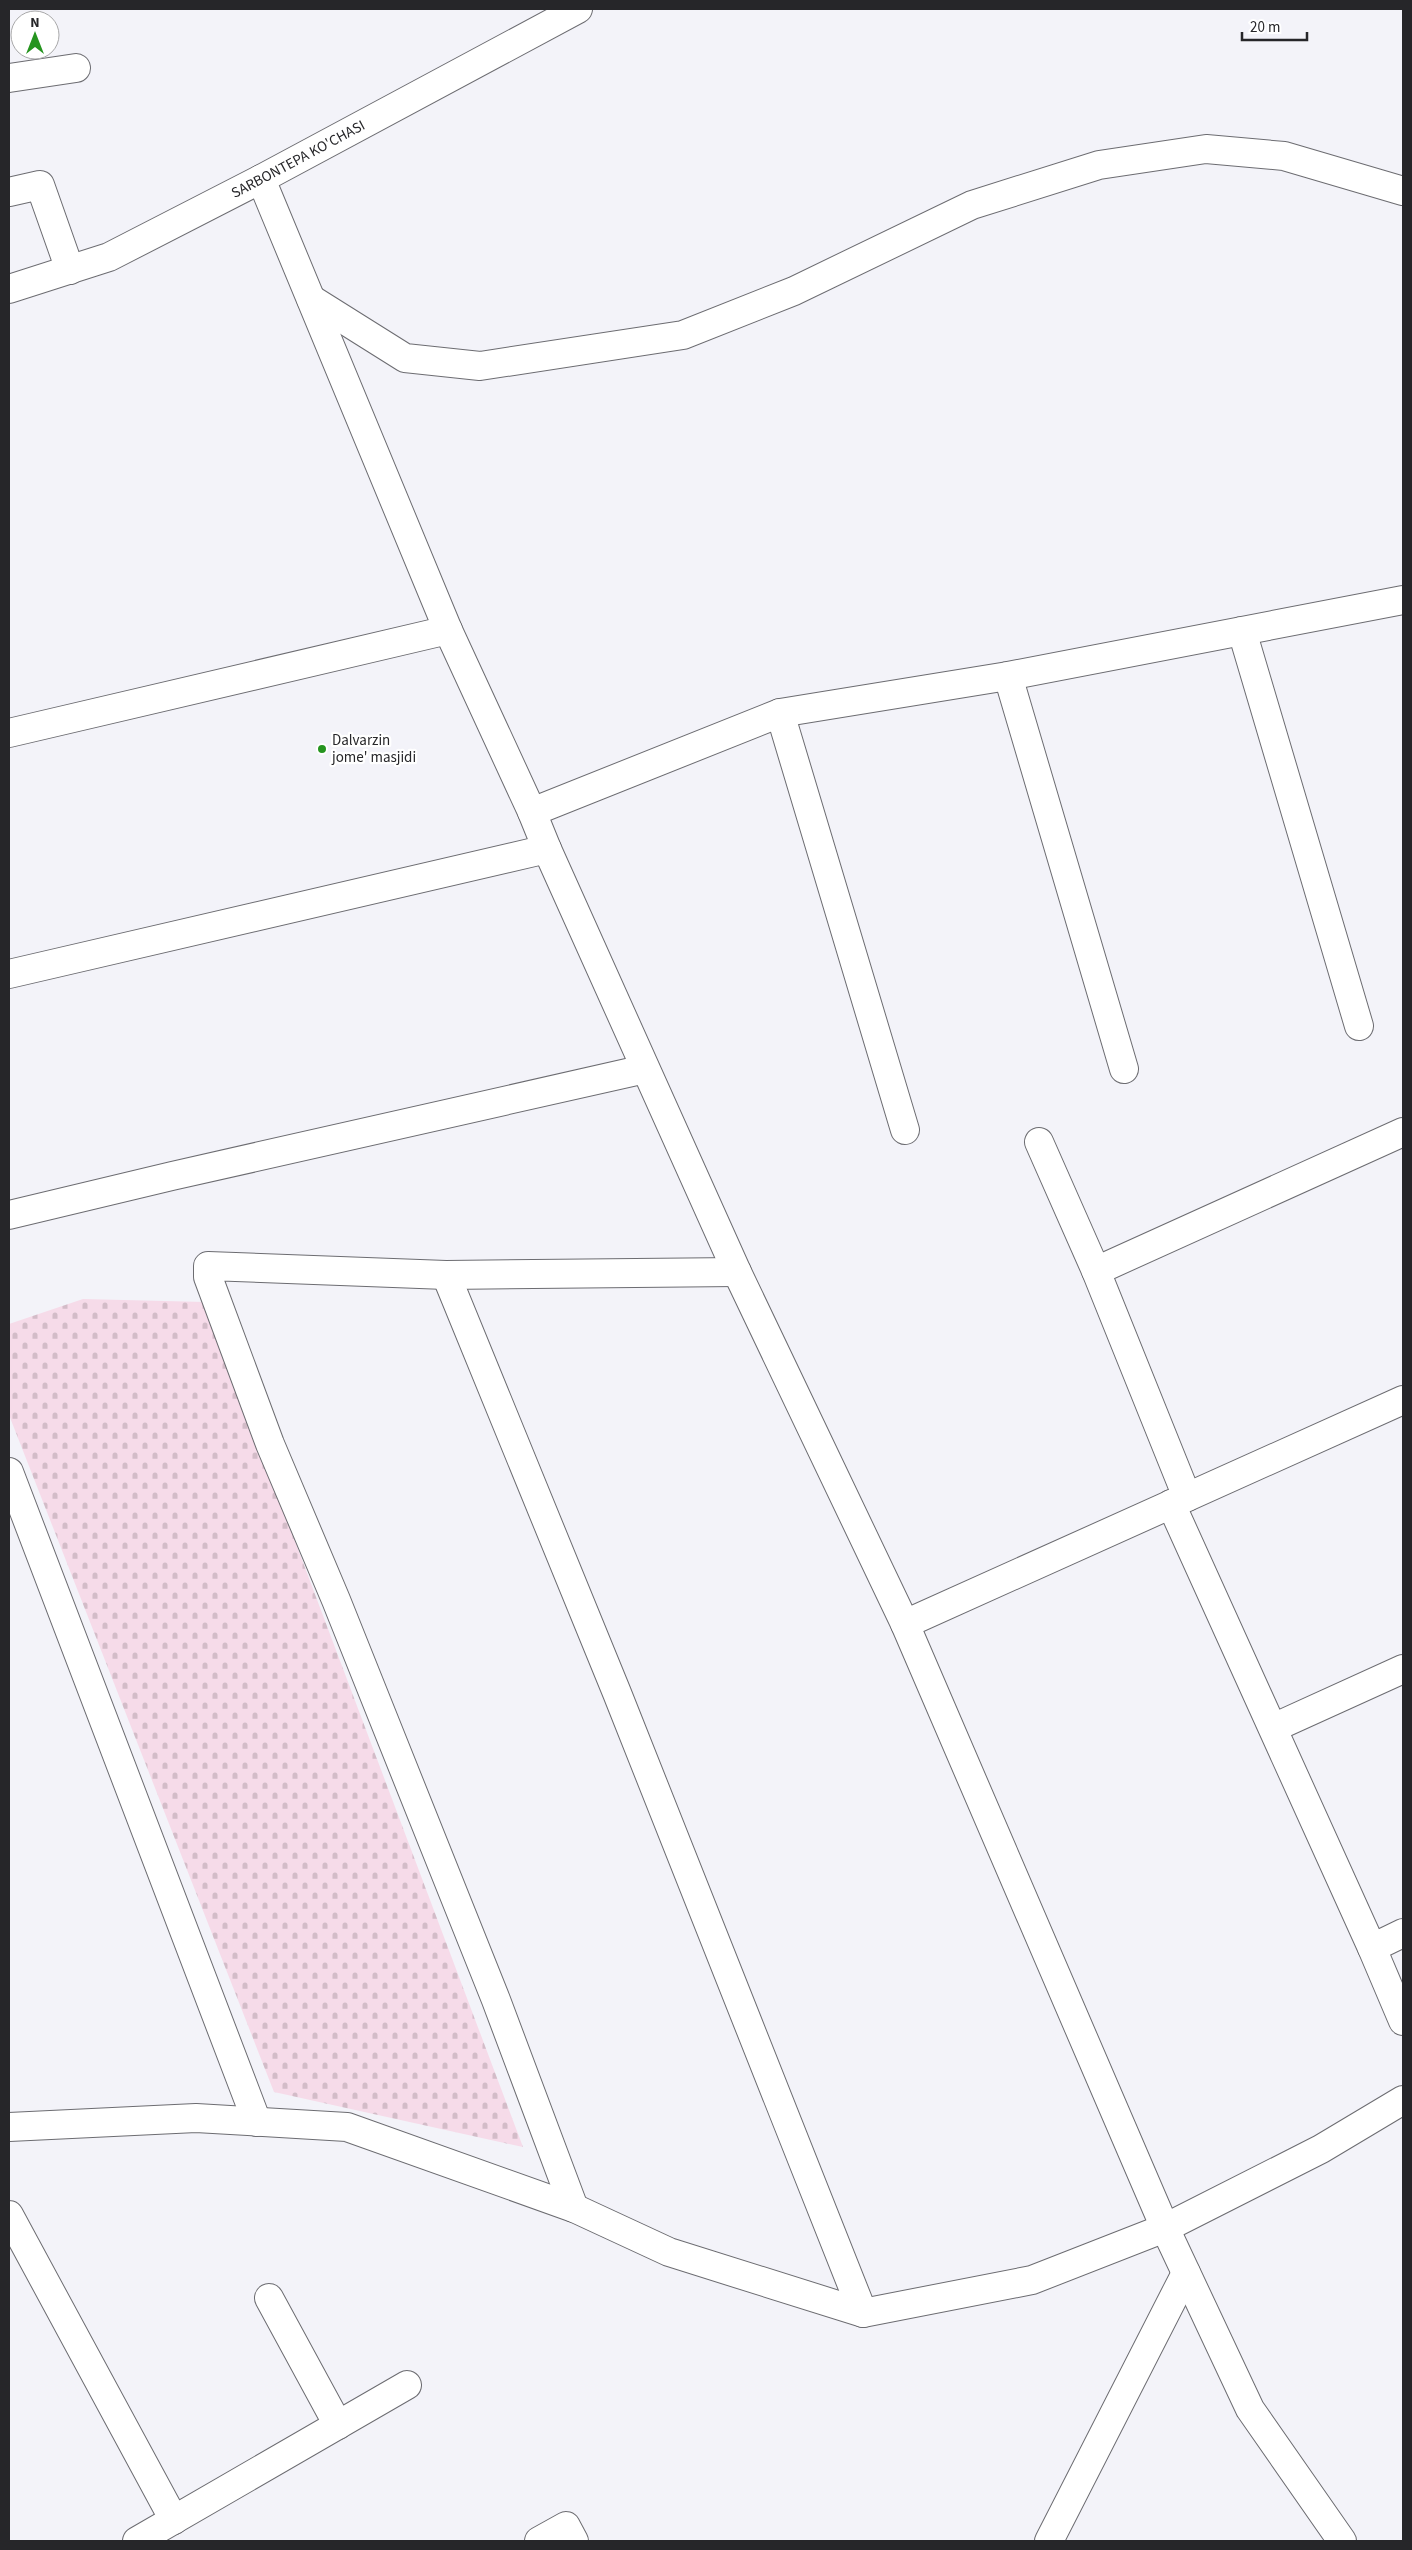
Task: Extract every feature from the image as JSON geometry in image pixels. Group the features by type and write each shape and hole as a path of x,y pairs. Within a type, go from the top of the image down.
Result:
{"street":[{"name":"SARBONTEPA KO'CHASI","path":"9,289 109,258 261,179 578,9"},
{"path":"9,78 76,68"},
{"path":"311,299 405,358 480,366 683,335 794,291 972,205 1099,165 1206,149 1284,156 1403,190"},
{"path":"261,179 448,630 532,812 737,1272 905,1624 1165,2228 1250,2409 1342,2541"},
{"path":"9,192 40,185 70,270"},
{"path":"532,812 780,712 1008,676 1403,600"},
{"path":"9,733 448,630"},
{"path":"1242,631 1359,1026"},
{"path":"1008,676 1124,1069"},
{"path":"780,712 905,1130"},
{"path":"9,974 547,849"},
{"path":"9,1215 172,1176 645,1069"},
{"path":"1096,1271 1403,1132"},
{"path":"1039,1142 1096,1271 1179,1500 1273,1728 1403,2021"},
{"path":"574,2208 496,2000 336,1600 270,1444 208,1277 208,1266 446,1275 737,1272"},
{"path":"446,1275 618,1693 863,2313"},
{"path":"905,1624 1403,1400"},
{"path":"9,1472 257,2122"},
{"path":"1273,1728 1403,1670"},
{"path":"1372,1948 1403,1933"},
{"path":"10,2123 196,2118 347,2128 574,2208 669,2252 863,2313 1032,2280 1165,2228 1321,2149 1403,2100"},
{"path":"9,2215 174,2520"},
{"path":"1049,2541 1186,2273"},
{"path":"269,2298 338,2425"},
{"path":"137,2541 407,2385"},
{"path":"539,2541 566,2526 574,2541"}],"green space":[{"path":"83,1299 205,1302 523,2147 274,2092 9,1415 9,1324"}],"place":[{"name":"Dalvarzin jome' masjidi","path":"322,749"}]}
